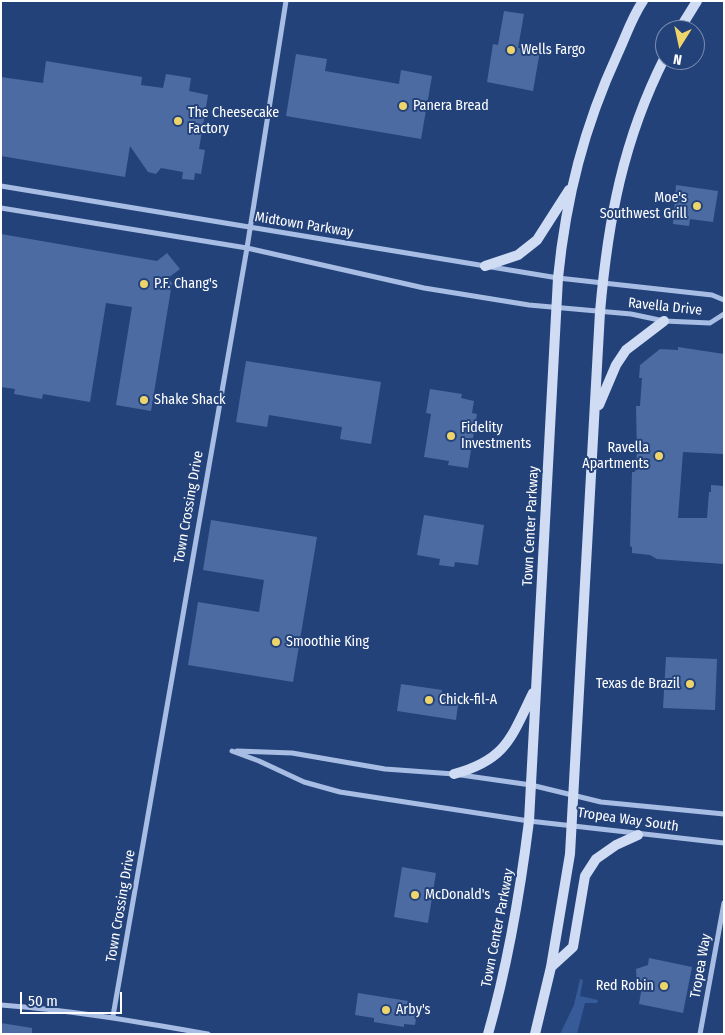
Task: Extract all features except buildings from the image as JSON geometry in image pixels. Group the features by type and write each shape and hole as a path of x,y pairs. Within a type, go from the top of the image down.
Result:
{"main road":[{"name":"Town Center Parkway","path":"488,1034 501,989 529,821 558,278 572,185 586,130 598,97 642,1"},
{"path":"685,20 697,1"},
{"path":"535,1034 551,967 570,854 600,312 612,208 620,174 641,109 659,70"},
{"path":"485,266 518,255 537,240 572,185"},
{"path":"596,410 616,366 626,350 664,321"},
{"path":"454,774 477,768 510,740 536,688"},
{"path":"551,967 573,947 585,876 596,859 616,845 638,834"}],"street":[{"name":"Town Crossing Drive","path":"112,1016 250,228 286,1"},
{"name":"Midtown Parkway","path":"1,186 558,278 603,283"},
{"path":"1,208 246,248 424,288 556,309 600,312"},
{"name":"Ravella Drive","path":"603,283 712,295 724,300"},
{"name":"Ravella Drive","path":"600,312 631,314 664,321 710,323 724,314"},
{"name":"Tropea Way South","path":"724,814 601,802 574,794 531,786 454,774 385,769 292,753 232,751 304,782 340,792 529,821 572,824 638,834 724,843"},
{"name":"Tropea Way","path":"700,1034 724,903"},
{"path":"1,1006 41,1007 112,1016 208,1034"}],"shaded area":[{"path":"580,979 583,980 580,996 598,1000 597,1003 585,1003 577,1034 560,1034 574,1005"}],"place":[{"name":"Wells Fargo","path":"511,50"},
{"name":"Panera Bread","path":"403,106"},
{"name":"The Cheesecake Factory","path":"178,121"},
{"name":"Moe's Southwest Grill","path":"697,206"},
{"name":"P.F. Chang's","path":"144,284"},
{"name":"Shake Shack","path":"144,400"},
{"name":"Fidelity Investments","path":"451,436"},
{"name":"Ravella Apartments","path":"659,456"},
{"name":"Smoothie King","path":"276,642"},
{"name":"Texas de Brazil","path":"690,684"},
{"name":"Chick-fil-A","path":"429,700"},
{"name":"McDonald's","path":"415,895"},
{"name":"Red Robin","path":"664,986"},
{"name":"Arby's","path":"386,1010"}]}
